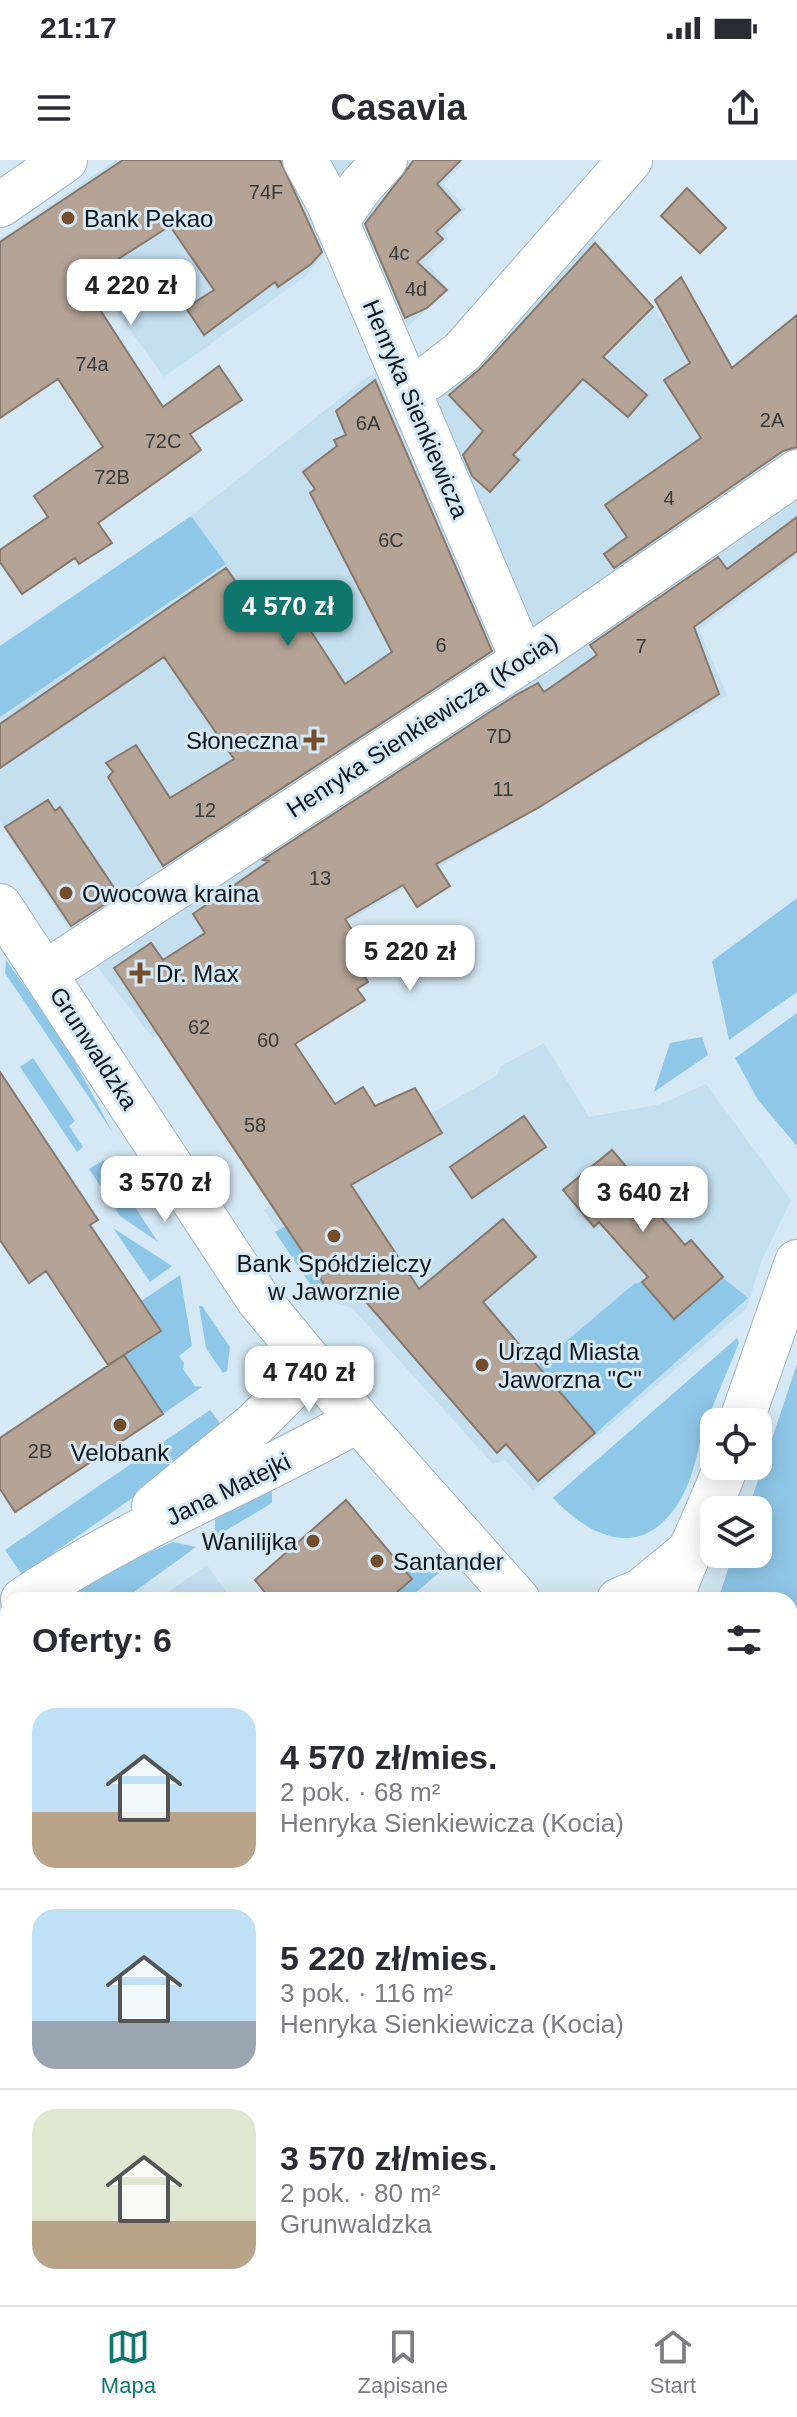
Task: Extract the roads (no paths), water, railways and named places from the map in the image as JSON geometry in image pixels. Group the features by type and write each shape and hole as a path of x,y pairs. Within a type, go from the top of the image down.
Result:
{"street":[{"path":"0,205 65,160"},
{"name":"Henryka Sienkiewicza","path":"305,160 336,222 523,660"},
{"path":"336,222 361,186 385,160"},
{"path":"407,387 428,378 462,352 630,160"},
{"name":"Henryka Sienkiewicza (Kocia)","path":"45,973 523,660 797,472"},
{"name":"Grunwaldzka","path":"0,906 249,1287 358,1420 515,1592"},
{"path":"746,1408 797,1262"},
{"name":"Jana Matejki","path":"35,1592 96,1553 256,1423 314,1365"},
{"name":"Jana Matejki","path":"96,1553 282,1463 358,1420"},
{"path":"674,1592 686,1554 707,1516 721,1480"},
{"path":"639,1592 686,1554"}],"place":[{"name":"Bank Pekao","path":"68,218"},
{"name":"Słoneczna","path":"314,740"},
{"name":"Owocowa kraina","path":"66,893"},
{"name":"Dr. Max","path":"140,973"},
{"name":"Bank Spółdzielczy w Jaworznie","path":"334,1236"},
{"name":"Urząd Miasta Jaworzna \"C\"","path":"482,1365"},
{"name":"Velobank","path":"120,1425"},
{"name":"Wanilijka","path":"313,1541"},
{"name":"Santander","path":"377,1561"}]}
